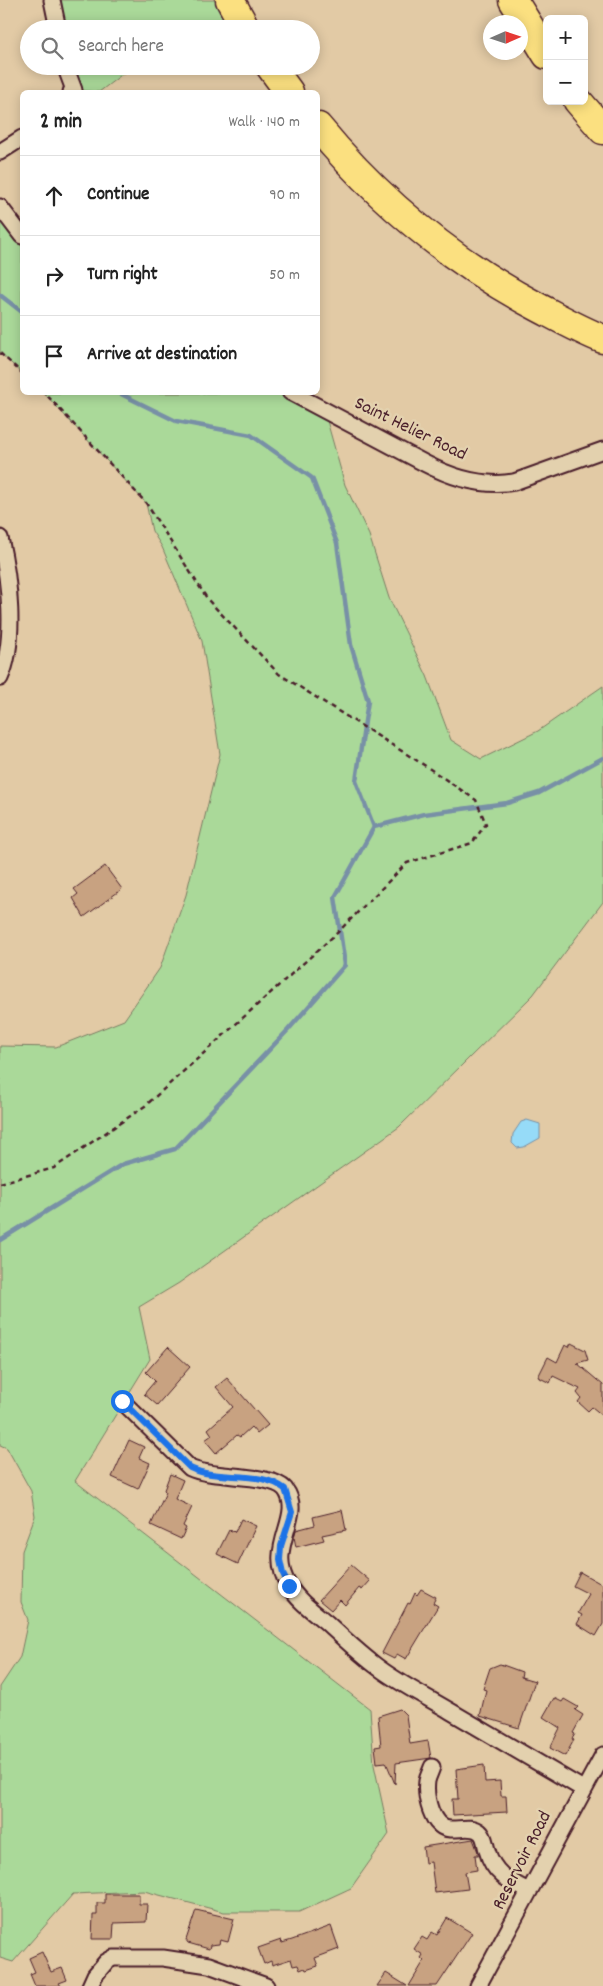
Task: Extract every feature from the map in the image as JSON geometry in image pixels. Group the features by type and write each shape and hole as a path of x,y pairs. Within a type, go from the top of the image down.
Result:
{"highway":[{"path":"230,0 241,20"},
{"path":"514,0 543,48"},
{"path":"277,75 288,90"},
{"path":"581,105 603,130"},
{"path":"320,129 360,174 417,227 470,267 512,293 603,339"}],"street":[{"path":"52,0 56,20"},
{"path":"68,75 74,90"},
{"path":"0,152 20,139"},
{"path":"0,207 20,233"},
{"name":"Saint Helier Road","path":"296,395 440,471 472,481 502,484 514,482 603,450"},
{"path":"0,538 7,579 9,621 8,651 0,678"},
{"path":"122,1401 190,1468 202,1474 264,1480 285,1489 292,1512 281,1546 280,1560 283,1574 296,1595 353,1647 390,1676 583,1789"},
{"name":"Reservoir Road","path":"478,1986 508,1934 529,1890 603,1755"},
{"path":"432,1767 427,1780 427,1790 435,1821 442,1827 449,1829 475,1829 480,1833 493,1866 501,1876 529,1890"},
{"path":"90,1986 102,1965 110,1959 121,1958 163,1958 202,1963 223,1968 266,1986"}],"path":[{"path":"0,353 20,371"},
{"path":"0,1183 54,1168 145,1106 337,933 407,863 472,843 486,824 476,800 279,674 208,600 146,504 47,395"}],"green space":[{"path":"52,0 230,0 241,20 56,20"},
{"path":"68,75 121,75 102,90 74,90"},
{"path":"0,207 20,233 20,371 0,353"},
{"path":"46,395 294,395 324,410 345,485 369,535 389,598 427,676 451,740 481,759 538,731 603,686 603,902 533,995 399,1127 179,1283 139,1307 150,1359 75,1481 370,1709 374,1765 389,1834 351,1888 299,1912 224,1912 144,1891 73,1894 13,1962 0,1958 0,1687 20,1657 28,1620 21,1602 22,1551 35,1516 31,1491 7,1448 0,1445 0,1046 56,1047 124,1020 160,968 186,895 220,754 202,641 162,547 152,531 146,503"}],"water":[{"path":"527,1120 540,1124 540,1138 524,1147 517,1148 512,1143 513,1134 521,1122"}],"building":[{"path":"105,866 122,889 84,917 73,898 78,894 74,889"},
{"path":"571,1343 585,1350 588,1360 577,1363 603,1385 603,1416 592,1407 588,1411 578,1402 581,1398 577,1393 580,1389 553,1376 550,1383 538,1377 548,1357 557,1362 565,1345 569,1347"},
{"path":"168,1347 190,1367 157,1405 144,1394 155,1381 146,1372"},
{"path":"227,1378 268,1425 257,1434 251,1427 240,1437 237,1435 216,1453 205,1440 212,1435 208,1429 233,1407 216,1387"},
{"path":"129,1440 144,1447 139,1458 150,1463 138,1489 112,1477"},
{"path":"170,1474 183,1480 175,1499 192,1507 183,1526 186,1528 181,1539 151,1525 166,1492 164,1490"},
{"path":"342,1510 346,1530 322,1535 324,1540 296,1547 294,1537 296,1530 315,1525 313,1517"},
{"path":"241,1519 256,1526 238,1564 217,1554 229,1530 235,1532"},
{"path":"351,1565 370,1581 362,1590 359,1588 345,1605 340,1600 331,1610 319,1600"},
{"path":"580,1572 603,1585 603,1624 596,1636 577,1624 582,1615 578,1613 589,1594 573,1586"},
{"path":"421,1589 436,1597 433,1603 438,1606 406,1659 397,1654 394,1659 382,1653 408,1603 410,1604 415,1593 417,1595"},
{"path":"500,1664 522,1672 521,1677 535,1681 519,1728 480,1716 486,1690 483,1689 490,1668"},
{"path":"554,1698 562,1702 564,1699 578,1707 575,1710 583,1715 573,1733 575,1734 572,1739 574,1740 565,1756 550,1748 560,1728 543,1717"},
{"path":"400,1709 406,1715 410,1744 428,1741 431,1758 396,1763 395,1784 386,1762 377,1763 375,1747 381,1746 378,1716"},
{"path":"484,1765 485,1782 500,1781 501,1796 506,1796 507,1812 453,1815 452,1799 458,1799 456,1769"},
{"path":"473,1839 478,1852 478,1855 475,1855 477,1870 465,1872 468,1889 435,1893 431,1862 425,1863 423,1847"},
{"path":"105,1894 139,1894 139,1904 147,1904 146,1922 114,1923 113,1939 92,1939 93,1915 97,1915 97,1903 105,1903"},
{"path":"196,1910 234,1919 228,1942 220,1940 219,1944 210,1945 209,1949 188,1943 186,1940"},
{"path":"447,1918 472,1933 437,1986 409,1986 424,1961 421,1958 423,1955 414,1949 422,1937 427,1940 432,1932 437,1935"},
{"path":"331,1926 339,1949 315,1958 318,1966 300,1970 298,1965 293,1966 291,1959 272,1965 271,1961 264,1964 258,1948 281,1940 282,1943 292,1940"},
{"path":"42,1952 51,1972 62,1968 67,1980 59,1983 61,1986 35,1986 30,1974 35,1972 29,1958"},
{"path":"386,1973 407,1986 377,1986"}],"waterway":[{"path":"0,295 20,310"},
{"path":"123,395 176,421 251,435 312,478 337,543 351,645 368,701 356,781 374,827"},
{"path":"0,1240 123,1164 175,1149 288,1030 345,965 335,897 374,827 424,814 507,803 539,793 603,758"}],"route":[{"path":"122,1401 190,1468 202,1474 264,1480 278,1484 285,1489 290,1500 292,1512 281,1546 280,1560 283,1574 289,1586"}]}
